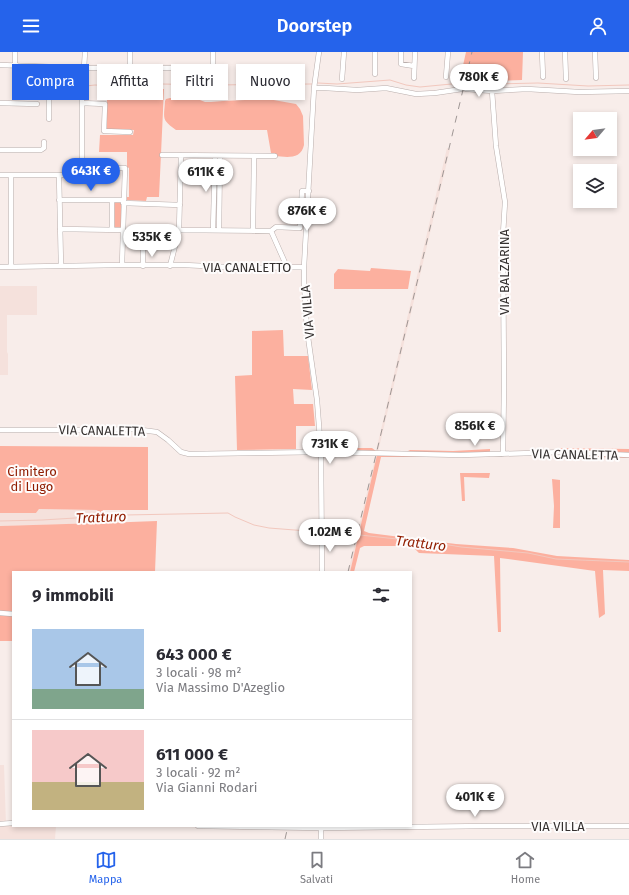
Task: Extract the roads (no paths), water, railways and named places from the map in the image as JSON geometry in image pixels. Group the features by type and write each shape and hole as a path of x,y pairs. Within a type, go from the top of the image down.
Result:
{"street":[{"path":"15,52 15,64"},
{"path":"84,64 85,52"},
{"path":"130,52 130,64"},
{"path":"163,68 213,68 213,52"},
{"name":"VIA VILLA","path":"319,52 314,88 304,284 307,330 317,400 321,452 322,571"},
{"path":"342,78 344,52"},
{"path":"375,52 375,74"},
{"path":"401,52 401,64 414,66"},
{"path":"414,78 415,52"},
{"path":"446,77 448,52"},
{"path":"542,52 543,77"},
{"path":"565,52 566,79"},
{"path":"595,52 596,78"},
{"path":"0,65 12,66"},
{"path":"314,88 357,90 386,88 416,94 464,89 492,91 527,89 579,92 629,91"},
{"name":"VIA BALZARINA","path":"492,91 496,146 505,202 503,234 503,454"},
{"path":"48,119 49,100"},
{"path":"82,170 82,102 105,104 104,131 130,132"},
{"path":"0,103 36,104"},
{"path":"0,150 41,150 43,149 44,142"},
{"path":"162,155 275,156"},
{"path":"170,266 179,230 181,156"},
{"path":"214,230 218,156"},
{"path":"218,156 219,230"},
{"path":"253,231 254,156"},
{"path":"0,175 75,175 85,168 124,168 122,265"},
{"path":"11,175 11,267"},
{"path":"59,175 61,266"},
{"path":"179,230 271,232 276,228 300,228 302,191 309,191"},
{"path":"59,200 112,200 180,205"},
{"path":"112,200 112,230"},
{"path":"60,229 123,230"},
{"path":"271,232 287,267"},
{"path":"142,266 143,242"},
{"name":"VIA CANALETTO","path":"0,267 122,265 184,265 248,268 304,267"},
{"name":"VIA CANALETTA","path":"0,430 134,429 157,432 181,452 189,454 321,452 461,456 564,452 629,455"},
{"path":"0,614 12,614"},
{"path":"0,824 12,823"},
{"name":"VIA VILLA","path":"412,826 629,826"},
{"path":"321,827 321,839"}],"waterway":[{"path":"318,83 337,84 390,80 406,85 420,87 462,83"},
{"path":"467,83 538,83 588,86 629,85"},
{"path":"89,86 312,84"},
{"name":"Tratturo","path":"0,521 125,515 228,513 254,525 269,528 320,532"},
{"name":"Tratturo","path":"323,531 528,553 556,559 629,562"}],"railway":[{"path":"348,571 472,52"},
{"path":"285,839 288,827"}],"park label":[{"name":"Cimitero di Lugo","path":"32,478"}]}
